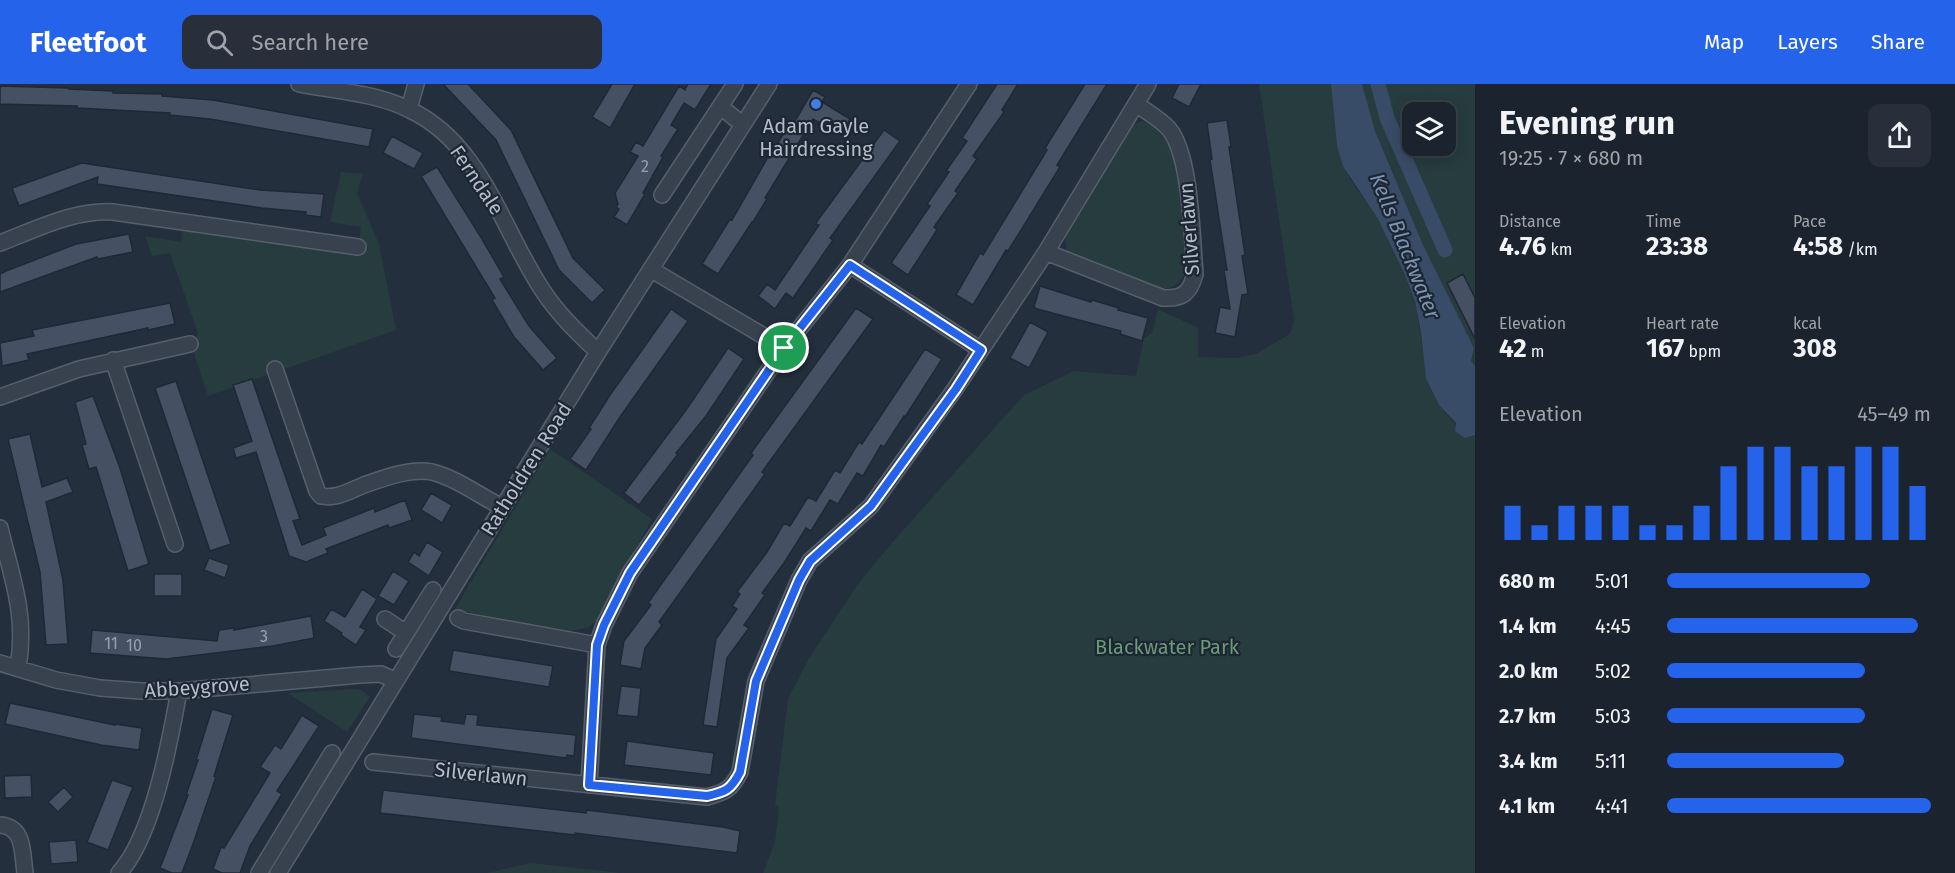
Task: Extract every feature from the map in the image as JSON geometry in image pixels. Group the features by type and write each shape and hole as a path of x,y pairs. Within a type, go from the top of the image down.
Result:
{"street":[{"name":"Ferndale","path":"299,84 376,98 409,109 445,134 467,158 543,292 564,319 598,352"},
{"path":"409,109 416,84"},
{"path":"662,195 735,84"},
{"name":"Ratholdren Road","path":"278,873 598,352 769,84"},
{"path":"589,785 597,645 604,625 630,573 784,348 850,265 969,84"},
{"name":"Silverlawn","path":"373,762 707,796 721,793 733,786 740,772 756,681 810,561 871,506 956,389 1046,252 1148,84"},
{"name":"Silverlawn","path":"1046,252 1163,298 1175,299 1186,295 1195,274 1184,165 1179,146 1169,129 1136,104"},
{"path":"721,107 743,125"},
{"path":"0,243 70,216 92,211 113,212 358,247"},
{"path":"850,265 981,350"},
{"path":"652,270 784,348"},
{"path":"0,397 79,369 190,344"},
{"path":"113,360 175,543"},
{"path":"275,369 317,491 321,496 332,498 408,472 431,472 502,507"},
{"path":"0,528 22,622 18,668"},
{"path":"396,649 433,590"},
{"path":"420,611 434,620"},
{"path":"458,618 464,621 597,645"},
{"path":"385,619 406,633"},
{"name":"Abbeygrove","path":"0,663 56,680 100,688 141,691 179,691 381,674 396,681"},
{"path":"119,873 127,864 140,837 156,793 170,740 179,691"},
{"path":"259,873 332,753"},
{"path":"0,825 11,826 17,831 25,873"},
{"path":"274,849 288,858"}],"green space":[{"name":"Blackwater Park","path":"1259,84 1331,84 1337,146 1350,179 1378,219 1415,300 1425,361 1439,405 1465,437 1475,435 1475,873 763,873 775,842 779,807 775,805 788,699 809,658 860,581 1024,395 1074,371 1136,376 1144,338 1152,333 1158,309 1198,328 1198,357 1236,358 1256,354 1290,334 1294,320"},
{"path":"1362,84 1475,84 1475,366 1471,361 1474,348 1423,245 1375,131"},
{"path":"1142,121 1160,132 1172,150 1183,213 1188,262 1181,280 1167,289 1157,290 1067,252 1065,235 1124,132 1132,125"},
{"path":"341,172 363,174 357,193 379,244 396,330 208,396 192,347 198,333 170,253 152,256 145,236 181,242 182,228 358,253 361,227 330,222"},
{"path":"550,449 652,519 606,602 602,616 589,627 567,632 491,623 480,614 455,609"},
{"path":"361,690 370,697 347,732 288,693"},
{"path":"531,863 621,873 487,873"}],"water":[{"name":"Kells Blackwater","path":"1331,84 1362,84 1375,131 1423,245 1474,348 1471,361 1475,366 1475,435 1465,438 1455,431 1456,423 1439,405 1426,378 1415,301 1405,275 1378,219 1343,166 1337,146"}],"building":[{"path":"443,84 468,84 511,130 573,258 605,290 592,303 559,270 496,140"},
{"path":"612,84 635,84 610,128 592,117"},
{"path":"688,84 711,84 695,110 684,103 671,125 678,129 661,156 663,157 643,193 645,194 627,225 614,217 619,209 616,207 618,204 615,193 638,156 630,152 636,142 643,146 679,86 685,90"},
{"path":"997,84 1018,84 1002,110 1004,112 973,156 977,159 955,191 958,193 934,227 937,230 908,275 891,263 930,206 927,204 967,141 962,138"},
{"path":"1085,84 1107,84 1057,165 1060,167 973,305 956,295 980,253 983,255"},
{"path":"1179,84 1201,84 1189,107 1172,98"},
{"path":"0,86 162,94 162,96 213,100 373,129 369,147 210,119 169,115 170,113 77,108 77,106 0,104"},
{"path":"813,90 825,97 822,102 850,119 841,135 813,119 753,222 718,274 702,264 730,219 732,220 768,157 788,126 791,128"},
{"path":"1227,120 1248,294 1242,295 1235,337 1215,333 1220,307 1230,309 1224,270 1227,270 1210,160 1212,159 1207,123"},
{"path":"884,130 900,141 830,238 833,240 793,298 786,293 775,309 758,296 767,284 775,290 819,225 816,224 818,220"},
{"path":"392,136 423,153 414,169 383,153"},
{"path":"82,163 260,190 324,194 321,217 305,215 306,212 262,208 97,184 98,177 19,206 12,188"},
{"path":"437,167 504,277 500,279 529,326 557,358 543,370 514,337 492,300 495,298 421,176"},
{"path":"129,234 133,252 98,259 97,257 0,292 0,274 6,271 76,244"},
{"path":"1463,274 1475,298 1475,339 1447,283"},
{"path":"1040,286 1148,318 1142,341 1120,334 1121,331 1037,309 1034,307"},
{"path":"170,303 175,324 27,354 29,360 2,366 0,343 34,336 32,330"},
{"path":"856,308 873,319 762,472 765,474 659,622 662,625 645,648 641,669 620,665 624,641 651,605 648,603 753,455 751,453"},
{"path":"671,309 688,321 620,417 586,470 570,459 591,429 589,428 610,395"},
{"path":"1030,322 1048,332 1029,368 1010,358"},
{"path":"728,348 744,359 706,416 639,505 624,493 686,410"},
{"path":"925,349 942,359 884,447 881,445 863,476 857,473 838,504 830,500 811,531 806,528 762,593 765,595 744,625 749,628 727,658 717,727 703,725 716,639 737,609 732,606 740,594 737,592 767,552 784,523 790,526 808,497 816,501 835,470 840,473 859,442 862,444"},
{"path":"252,379 300,519 293,521 302,545 326,535 323,528 374,508 375,512 405,500 412,520 389,528 388,525 326,549 328,553 306,562 289,556 256,452 236,458 233,448 252,441 233,385"},
{"path":"176,381 231,544 210,551 155,388"},
{"path":"93,396 120,468 149,564 128,571 96,467 89,469 82,445 86,444 75,402"},
{"path":"30,434 42,487 67,478 73,492 46,502 63,580 68,644 46,645 40,572 8,439"},
{"path":"431,493 452,505 442,523 421,510"},
{"path":"427,542 443,552 429,576 408,562 414,552 419,556"},
{"path":"209,558 229,565 225,578 204,570"},
{"path":"393,571 409,581 394,605 378,596"},
{"path":"154,574 182,574 182,596 154,596"},
{"path":"362,589 377,599 360,627 366,630 356,645 324,621 331,609 345,617"},
{"path":"311,616 314,638 273,646 166,659 90,653 92,630 217,641 219,630 234,628 234,630"},
{"path":"453,650 553,666 549,687 449,671"},
{"path":"621,686 641,688 638,717 617,715"},
{"path":"10,703 115,725 142,728 139,750 101,745 5,724"},
{"path":"212,709 233,715 214,776 216,777 182,873 172,873 160,868 188,795 186,795"},
{"path":"414,714 442,717 441,721 464,724 466,714 478,715 477,725 576,735 574,756 567,755 566,758 411,738"},
{"path":"302,715 319,726 277,791 282,794 250,846 240,873 222,873 213,869 221,847 224,848 270,773 260,767 275,745 281,749"},
{"path":"627,741 714,753 711,775 624,765"},
{"path":"31,775 32,797 5,798 4,776"},
{"path":"112,780 133,787 108,850 87,842"},
{"path":"64,787 73,797 58,812 48,802"},
{"path":"383,790 586,813 587,810 723,827 740,831 737,853 575,833 575,835 380,813"},
{"path":"76,840 78,862 51,864 49,842"}],"waterway":[{"path":"1378,84 1387,118 1445,250"}],"place":[{"name":"Adam Gayle Hairdressing","path":"816,104"}],"route":[{"path":"850,265 981,350 956,389 871,506 810,561 799,580 756,681 740,772 733,786 721,793 707,796 589,785 597,645 604,625 630,573 784,348 850,265"}]}
